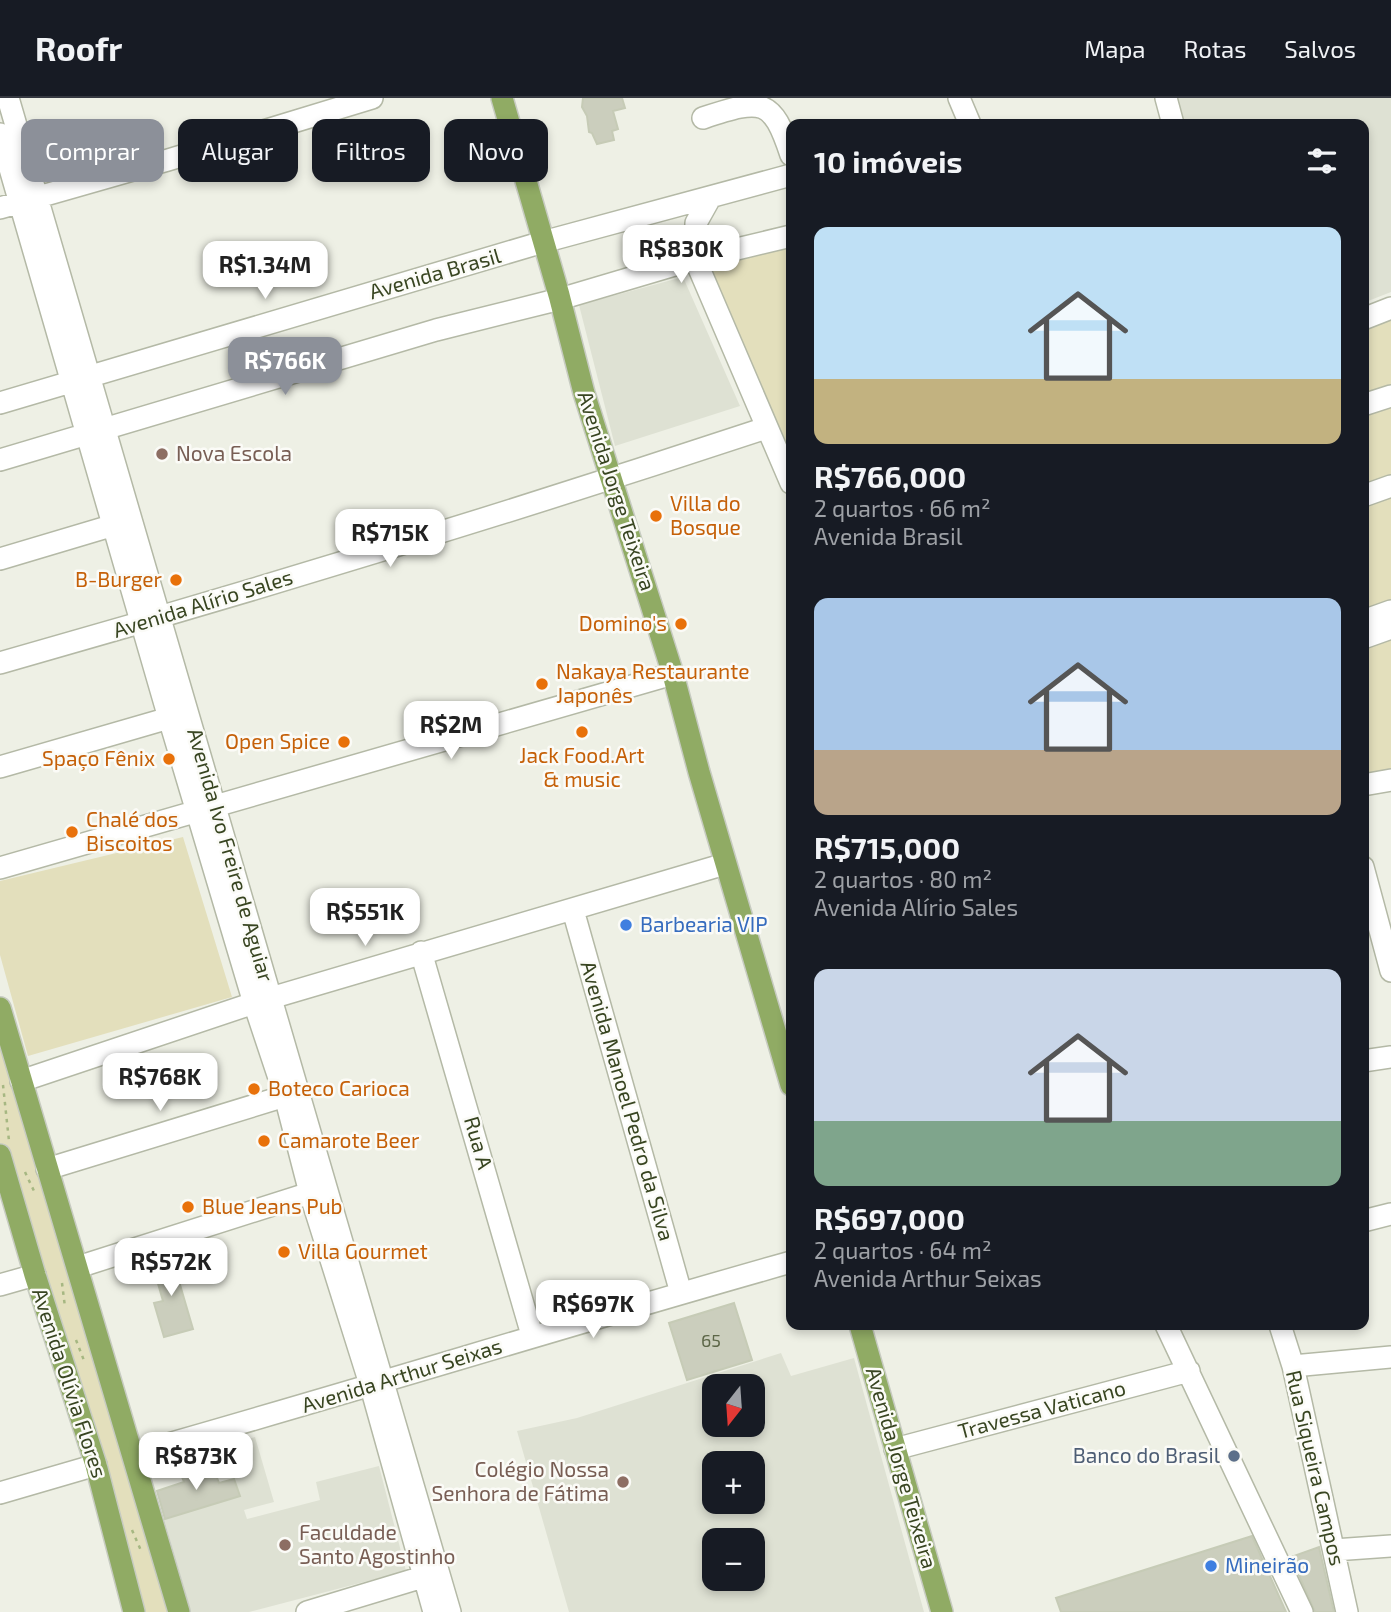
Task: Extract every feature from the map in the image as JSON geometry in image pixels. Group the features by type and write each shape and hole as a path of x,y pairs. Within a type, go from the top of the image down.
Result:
{"main road":[{"name":"Avenida Jorge Teixeira","path":"502,98 584,393 673,674 786,1068"},
{"name":"Avenida Olívia Flores","path":"0,1007 179,1612"},
{"name":"Avenida Olívia Flores","path":"0,1155 34,1275 96,1465 134,1612"},
{"name":"Avenida Jorge Teixeira","path":"861,1330 942,1612"}],"street":[{"name":"Avenida Ivo Freire de Aguiar","path":"8,98 18,203"},
{"path":"18,203 372,98"},
{"path":"1166,98 1172,119"},
{"path":"703,118 738,104 755,101 769,106 780,119 786,139"},
{"name":"Avenida Ivo Freire de Aguiar","path":"0,134 18,203 59,331 80,378 378,1385 431,1575 434,1612"},
{"name":"Avenida Brasil","path":"0,404 544,242 786,176"},
{"path":"710,198 696,223 695,259 786,472"},
{"path":"0,460 423,334 560,299 695,259 786,237"},
{"path":"1369,317 1391,308"},
{"path":"1369,403 1391,396"},
{"name":"Avenida Alírio Sales","path":"0,663 152,620 611,480 766,428"},
{"name":"Avenida Ivo Freire de Aguiar","path":"96,433 114,525 152,620 169,718 207,810"},
{"path":"1369,494 1391,486"},
{"path":"0,559 114,525"},
{"path":"1369,619 1391,611"},
{"path":"1369,636 1391,628"},
{"path":"0,868 673,674"},
{"path":"0,767 169,718"},
{"path":"1369,784 1391,780"},
{"path":"21,1081 421,952 573,910 725,863"},
{"path":"1369,891 1391,971"},
{"name":"Avenida Manoel Pedro da Silva","path":"573,910 681,1293"},
{"name":"Rua A","path":"421,952 532,1335"},
{"name":"Avenida Ivo Freire de Aguiar","path":"263,1001 310,1193 378,1385"},
{"path":"1369,1061 1391,1057"},
{"path":"47,1169 285,1097"},
{"path":"78,1267 310,1193"},
{"path":"1369,1220 1391,1214"},
{"name":"Avenida Arthur Seixas","path":"133,1454 378,1385 532,1335 786,1263"},
{"path":"0,1285 34,1275"},
{"path":"1169,1330 1302,1612"},
{"name":"Rua Siqueira Campos","path":"1282,1330 1293,1366 1347,1612"},
{"path":"1293,1366 1391,1357"},
{"name":"Travessa Vaticano","path":"895,1449 1189,1371"},
{"path":"0,1493 96,1465"},
{"path":"1334,1550 1391,1545"},
{"name":"Avenida Ivo Freire de Aguiar","path":"431,1575 450,1612"},
{"path":"307,1612 431,1575"}],"shaded area":[{"path":"1166,98 1391,98 1391,292 1369,301 1369,119 1172,119"},
{"path":"786,241 786,442 708,265"},
{"path":"683,277 740,406 615,446 579,305"},
{"path":"1391,311 1391,778 1369,783 1369,318"},
{"path":"183,837 232,997 28,1056 0,955 0,881"},
{"path":"0,1006 177,1612 138,1612 0,1151"},
{"name":"Colégio Nossa Senhora de Fátima","path":"781,1353 791,1376 854,1358 924,1612 569,1612 517,1431 577,1418 702,1378 702,1437 765,1437 765,1374 715,1374"},
{"name":"Faculdade Santo Agostinho","path":"255,1437 274,1502 244,1510 247,1519 320,1500 316,1482 379,1466 406,1571 249,1612 191,1612 164,1519 239,1496 225,1446"}],"building":[{"path":"583,98 622,98 625,108 613,111 618,129 612,131 614,140 597,144 589,132 587,116 582,107"},
{"path":"171,1254 193,1329 164,1337 154,1303 163,1301 151,1259"},
{"path":"734,1303 752,1360 687,1380 669,1323"},
{"path":"211,1462 219,1483 234,1479 240,1496 165,1519 157,1491 184,1482 180,1472"},
{"name":"Mineirão","path":"1252,1536 1286,1612 1061,1612 1056,1598"},
{"path":"1319,1547 1334,1612 1315,1612 1291,1557"}],"place":[{"name":"Nova Escola","path":"162,454"},
{"name":"Villa do Bosque","path":"656,516"},
{"name":"B-Burger","path":"176,580"},
{"name":"Domino's","path":"681,624"},
{"name":"Nakaya Restaurante Japonês","path":"542,684"},
{"name":"Jack Food.Art & music","path":"582,732"},
{"name":"Open Spice","path":"344,742"},
{"name":"Spaço Fênix","path":"169,759"},
{"name":"Chalé dos Biscoitos","path":"72,832"},
{"name":"Barbearia VIP","path":"626,925"},
{"name":"Boteco Carioca","path":"254,1089"},
{"name":"Camarote Beer","path":"264,1141"},
{"name":"Blue Jeans Pub","path":"188,1207"},
{"name":"Villa Gourmet","path":"284,1252"},
{"name":"Banco do Brasil","path":"1234,1456"},
{"name":"Colégio Nossa Senhora de Fátima","path":"623,1482"},
{"name":"Faculdade Santo Agostinho","path":"285,1545"},
{"name":"Mineirão","path":"1211,1566"}]}
